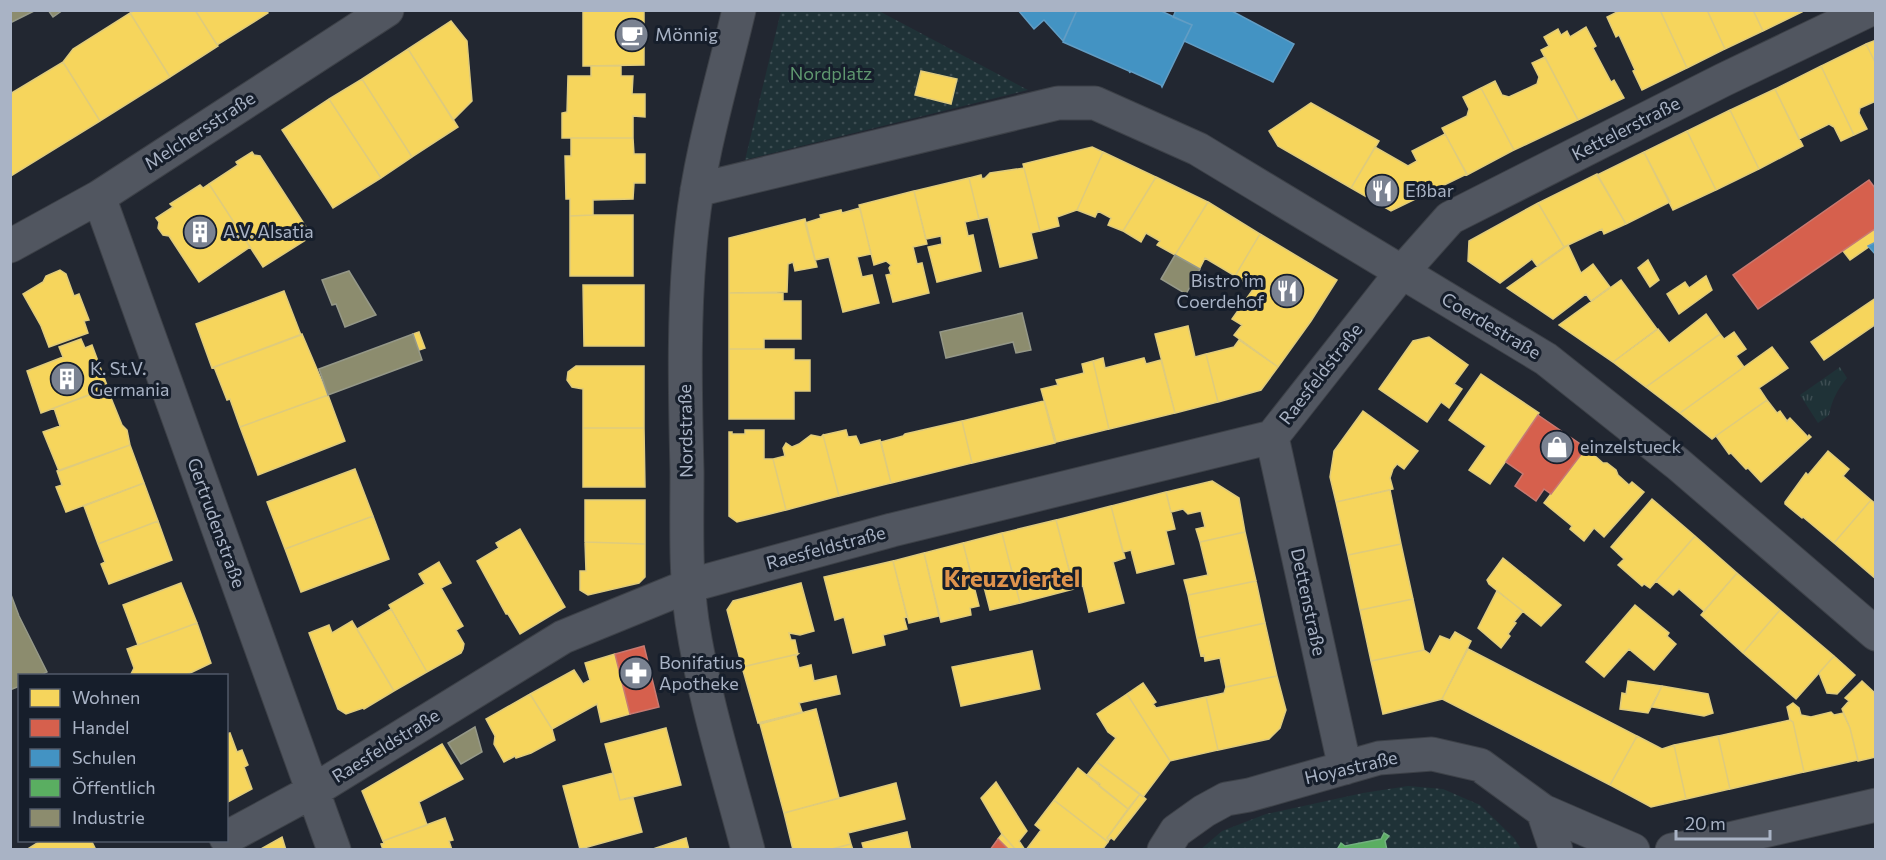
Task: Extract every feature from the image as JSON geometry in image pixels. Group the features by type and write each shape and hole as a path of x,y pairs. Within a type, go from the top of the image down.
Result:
{"street":[{"name":"Melchersstraße","path":"10,246 99,197 387,10"},
{"name":"Nordstraße","path":"739,10 697,190 692,228 686,314 688,586 698,656 720,749 748,849"},
{"name":"Kettelerstraße","path":"1402,272 1450,218 1723,80 1869,10"},
{"name":"Coerdestraße","path":"697,190 1058,103 1095,103 1198,149 1546,359 1678,464 1875,633"},
{"name":"Gertrudenstraße","path":"99,197 334,849"},
{"name":"Raesfeldstraße","path":"228,837 313,791 563,637 688,586 892,530 1272,436 1402,272"},
{"name":"Dettenstraße","path":"1272,436 1345,768"},
{"name":"Hoyastraße","path":"1164,849 1176,831 1226,799 1249,795 1379,758 1432,754 1480,765 1543,811 1633,849"},
{"path":"1672,849 1712,843 1875,805"},
{"path":"1543,811 1556,849"}],"green space":[{"name":"Nordplatz","path":"781,11 879,11 1028,90 745,160"},
{"path":"1840,367 1847,378 1835,395 1829,415 1818,423 1800,395"},
{"path":"1408,786 1443,789 1480,805 1514,838 1521,849 1200,850 1222,831 1266,814 1363,793"}],"building: Wohnen":[{"path":"135,10 195,10 218,46 170,77 130,13"},
{"path":"195,10 267,10 268,13 217,45"},
{"path":"583,10 644,10 644,65 583,66"},
{"path":"1621,10 1660,10 1687,68 1642,90 1619,35 1616,37 1607,17"},
{"path":"1660,10 1707,10 1725,49 1687,68"},
{"path":"1707,10 1753,10 1763,31 1725,49"},
{"path":"1753,10 1801,10 1802,12 1763,31"},
{"path":"130,13 170,77 100,121 63,62 73,49"},
{"path":"451,21 467,41 472,101 453,120 408,49"},
{"path":"1586,27 1596,46 1593,48 1611,82 1614,80 1624,98 1578,120 1541,50 1549,46 1544,37 1558,29 1561,35 1567,31 1570,37"},
{"path":"1876,40 1876,64 1866,44"},
{"path":"1866,44 1876,64 1876,101 1860,108 1859,113 1867,129 1854,135 1821,66"},
{"path":"408,49 458,127 412,157 362,79"},
{"path":"1545,57 1578,120 1514,150 1481,88 1495,81 1502,95 1509,97 1537,84 1539,77 1532,63"},
{"path":"63,62 100,121 11,176 10,94"},
{"path":"591,66 621,66 621,76 633,76 632,94 645,94 645,117 633,116 633,138 562,138 562,113 567,112 568,76 591,76"},
{"path":"1821,66 1854,135 1841,141 1834,127 1829,124 1799,139 1775,89"},
{"path":"921,71 957,79 951,104 915,95"},
{"path":"362,79 412,157 381,178 329,99"},
{"path":"1481,88 1514,150 1467,175 1442,128 1467,116 1469,109 1463,97"},
{"path":"1775,89 1803,146 1759,169 1730,110"},
{"path":"329,99 381,178 333,208 282,130"},
{"path":"1311,103 1379,141 1351,188 1278,146 1269,131"},
{"path":"1730,110 1759,169 1716,190 1687,131"},
{"path":"1687,131 1716,190 1673,210 1644,152"},
{"path":"1445,134 1467,174 1391,211 1351,188 1375,147 1408,166 1417,161 1412,151"},
{"path":"571,138 633,138 634,154 645,154 645,183 634,183 633,199 593,200 593,215 570,216 570,199 566,199 565,156 571,156"},
{"path":"1092,147 1103,152 1077,210 1057,217 1059,226 1040,231 1023,164"},
{"path":"252,152 260,156 312,236 263,267 209,184 238,165 236,162"},
{"path":"1103,152 1156,177 1123,231 1108,225 1111,218 1098,211 1095,217 1077,210"},
{"path":"1644,152 1670,202 1626,224 1597,175"},
{"path":"1024,168 1040,231 1031,233 1037,258 1000,267 988,217 979,219 969,178 981,175 982,179 990,173"},
{"path":"1597,174 1626,224 1604,234 1602,229 1564,247 1538,203"},
{"path":"1156,177 1208,202 1175,255 1157,245 1160,241 1146,233 1141,242 1123,231"},
{"path":"969,178 979,219 965,222 968,236 973,235 981,271 937,282 928,247 942,244 941,236 926,239 914,191"},
{"name":"A.V. Alsatia","path":"209,184 250,247 199,282 169,236 163,235 158,228 159,222 156,218 173,207 170,204 200,185 203,188"},
{"path":"914,191 927,244 913,247 917,264 922,263 929,293 893,302 886,275 891,274 889,268 891,265 886,261 874,265 859,205"},
{"path":"1208,202 1260,234 1235,276 1205,258 1199,270 1175,255"},
{"path":"1538,203 1564,247 1537,266 1532,259 1500,283 1468,261 1469,241"},
{"path":"860,208 871,254 857,257 862,277 872,275 879,303 843,312 829,257 815,260 805,223 821,218 820,215 841,210 842,213"},
{"path":"633,215 633,276 570,276 570,216"},
{"path":"805,219 817,267 795,271 793,262 788,264 787,292 729,293 729,238"},
{"path":"1874,229 1876,242 1850,260 1843,251"},
{"path":"1260,234 1337,280 1278,367 1234,335 1242,325 1232,319 1254,288 1235,276"},
{"path":"1568,245 1581,273 1593,264 1610,287 1591,301 1586,294 1553,319 1507,288"},
{"path":"1648,260 1659,280 1650,287 1638,268"},
{"path":"60,270 66,274 74,296 79,294 89,320 84,321 88,333 49,347 41,326 23,294 43,282 46,276"},
{"path":"1706,276 1712,290 1679,314 1667,294 1685,282 1689,288"},
{"path":"1621,280 1657,329 1613,362 1559,325"},
{"path":"583,285 644,285 644,346 584,346"},
{"path":"284,291 301,335 212,368 196,324"},
{"path":"729,293 783,293 783,301 801,301 801,339 764,339 764,349 729,349"},
{"path":"1876,298 1876,324 1824,360 1811,342"},
{"path":"1706,314 1720,334 1646,387 1613,362 1658,329 1669,343"},
{"path":"1188,326 1195,357 1206,354 1218,402 1175,413 1155,334"},
{"path":"419,332 425,348 419,350 413,334"},
{"path":"1734,332 1746,349 1736,356 1744,367 1680,413 1646,387 1720,334 1724,339"},
{"path":"302,334 328,395 240,427 230,399 227,400 214,367"},
{"path":"1429,337 1468,365 1454,384 1462,389 1449,408 1441,402 1427,422 1379,389 1413,341"},
{"name":"K. St.V. Germania","path":"81,339 85,348 92,345 108,388 41,413 27,371 63,357 59,347"},
{"path":"1239,340 1278,367 1261,390 1218,402 1206,354 1234,347"},
{"path":"1772,347 1788,368 1759,388 1767,400 1712,439 1680,413"},
{"path":"729,349 794,349 794,360 810,360 810,391 794,391 794,419 729,419"},
{"path":"1103,358 1105,368 1144,358 1146,364 1161,360 1175,413 1109,429 1093,361"},
{"path":"1093,361 1109,429 1056,442 1041,389 1058,385 1056,380 1084,373 1082,364"},
{"path":"576,366 644,366 644,428 583,428 583,389 572,387 567,380 568,372"},
{"path":"1481,374 1539,413 1490,484 1469,470 1486,446 1449,420"},
{"path":"107,388 122,425 127,430 130,445 59,471 43,432 60,426 54,408"},
{"path":"328,395 345,441 258,475 240,427"},
{"path":"1767,400 1777,413 1780,411 1787,421 1790,418 1808,437 1809,435 1811,437 1761,482 1731,453 1729,454 1716,436"},
{"path":"1044,401 1055,443 972,463 962,421"},
{"path":"1363,411 1418,451 1404,469 1397,464 1393,469 1390,478 1393,489 1336,502 1330,477 1334,451"},
{"path":"962,421 972,463 891,483 881,442"},
{"path":"583,428 644,428 645,487 583,487"},
{"path":"745,430 764,430 764,459 773,459 786,510 737,522 729,516 729,432 745,434"},
{"path":"846,430 848,437 856,436 860,445 880,440 891,483 839,496 823,435"},
{"path":"811,435 821,437 823,435 839,496 786,510 773,459 785,456 783,448 786,443 792,447"},
{"path":"130,445 144,483 66,512 56,487 62,485 57,471"},
{"path":"1586,448 1603,463 1607,463 1616,470 1629,485 1632,482 1644,492 1604,537 1594,528 1584,541 1570,529 1572,526 1544,503"},
{"path":"1828,451 1849,469 1843,476 1871,500 1834,543 1785,504 1806,473 1808,475"},
{"path":"355,469 373,516 285,549 267,502"},
{"path":"1212,481 1239,498 1245,532 1200,542 1196,529 1205,527 1201,511 1188,514 1183,509 1171,512 1166,492"},
{"path":"144,483 158,521 98,544 84,506"},
{"path":"1390,490 1401,544 1348,555 1336,502"},
{"path":"1166,492 1175,529 1166,531 1174,564 1137,573 1131,550 1123,552 1111,506"},
{"path":"1652,499 1695,536 1650,588 1644,584 1642,586 1618,565 1624,559 1611,547"},
{"path":"585,500 645,500 645,544 585,542"},
{"path":"1871,500 1876,504 1876,579 1834,543"},
{"path":"1111,506 1125,558 1113,562 1124,603 1089,612 1083,586 1074,588 1056,520"},
{"path":"373,516 389,559 301,592 285,549"},
{"path":"1056,520 1074,589 1020,603 1002,533"},
{"path":"158,521 172,560 109,584 101,564 105,562 98,544"},
{"path":"520,529 565,607 520,634 506,614 477,561 499,548 496,543"},
{"path":"1245,532 1256,581 1188,595 1184,580 1208,575 1200,542"},
{"path":"1002,533 1020,603 990,610 984,587 975,589 963,543"},
{"path":"1695,536 1737,573 1704,611 1679,589 1673,595 1656,581"},
{"path":"585,542 645,544 645,577 639,583 588,595 580,590 580,571 586,571"},
{"path":"963,543 979,606 970,608 971,615 941,622 924,553"},
{"path":"1401,544 1413,599 1360,610 1348,555"},
{"path":"924,553 939,616 909,623 893,561"},
{"path":"1503,558 1561,605 1541,626 1489,584 1487,580"},
{"path":"893,561 907,617 904,618 907,629 883,635 885,645 853,653 844,617 835,620 824,577"},
{"path":"439,562 451,583 441,588 463,626 456,630 464,644 461,653 427,672 389,605 425,584 419,574"},
{"path":"1737,573 1780,610 1743,653 1701,615"},
{"path":"1256,581 1265,623 1197,638 1188,595"},
{"path":"181,583 197,623 138,645 123,605"},
{"path":"801,583 814,631 800,635 789,633 791,640 795,640 798,654 742,667 727,610 733,601"},
{"path":"1497,591 1523,611 1514,622 1516,623 1508,634 1510,636 1501,648 1478,628"},
{"path":"1413,599 1424,650 1371,661 1360,610"},
{"path":"1635,605 1669,633 1667,636 1676,644 1654,670 1629,649 1604,677 1586,662"},
{"path":"391,609 427,672 394,691 357,629"},
{"path":"1780,610 1834,656 1796,699 1743,653"},
{"path":"352,621 394,691 364,709 346,714 338,709 309,633 329,625 332,633"},
{"path":"197,623 211,663 188,674 131,674 134,668 127,649"},
{"path":"1265,623 1277,676 1226,687 1220,658 1205,661 1204,655 1201,656 1197,638"},
{"path":"1455,632 1471,641 1442,699 1383,714 1371,661 1424,650 1430,654 1440,636 1450,640"},
{"path":"1468,649 1637,736 1610,785 1442,699"},
{"path":"1032,651 1040,689 961,706 952,667"},
{"path":"615,654 630,714 601,722 597,704 552,729 530,694 574,670 583,684 590,680 585,663"},
{"path":"798,654 796,656 799,668 811,665 814,681 836,676 840,694 799,703 802,712 758,723 742,667"},
{"path":"1834,656 1855,675 1837,694 1827,693 1819,673"},
{"path":"1277,676 1286,710 1280,728 1269,739 1218,750 1206,697 1224,693 1226,687"},
{"path":"1628,681 1662,686 1648,713 1620,709 1622,693 1626,694"},
{"path":"1862,681 1876,694 1876,757 1858,761 1850,728 1842,709 1849,701 1845,698"},
{"path":"1143,683 1156,702 1153,704 1156,708 1206,697 1218,750 1170,761 1127,694"},
{"path":"1662,686 1708,694 1713,713 1704,716 1652,707"},
{"path":"530,694 552,729 555,740 531,753 516,758 515,756 504,762 494,744 495,736 486,719"},
{"path":"1127,694 1170,761 1143,797 1097,762 1116,738 1108,732 1097,714"},
{"path":"1793,703 1799,708 1801,715 1811,717 1831,712 1834,715 1843,713 1850,728 1858,760 1804,772 1793,722 1790,720 1787,707"},
{"path":"816,709 839,798 784,813 760,724"},
{"path":"1790,720 1793,722 1804,772 1730,789 1718,736"},
{"path":"666,728 681,785 620,800 605,744"},
{"path":"230,733 237,752 242,750 248,765 244,767 252,789 228,802 228,734"},
{"path":"1637,736 1662,749 1674,745 1686,799 1651,807 1610,785"},
{"path":"1718,736 1730,789 1686,799 1674,745"},
{"path":"442,744 463,779 419,802 427,825 383,841 362,791"},
{"path":"1097,762 1140,794 1128,809 1087,775"},
{"path":"1078,768 1128,809 1107,838 1108,842 1054,800"},
{"path":"613,773 620,800 633,798 642,832 580,849 563,786"},
{"path":"996,782 1027,831 1019,841 1025,850 1016,850 1002,834 981,798"},
{"path":"896,783 905,819 848,833 851,844 828,850 793,850 784,813"},
{"path":"1140,794 1146,799 1114,840 1111,838 1109,840 1107,838"},
{"path":"1054,800 1108,842 1102,850 1026,850 1041,830 1035,825"},
{"path":"445,818 453,840 449,841 452,850 383,850 381,844 384,843 383,841"},
{"path":"907,832 911,850 864,850 862,843"},
{"path":"1002,834 1016,850 1009,850 998,839"},
{"path":"282,837 286,850 259,850"},
{"path":"686,838 689,850 650,850"},
{"path":"39,842 92,842 96,850 26,850"},
{"path":"851,844 853,850 828,850"}],"building: Handel":[{"path":"1869,180 1875,188 1876,228 1758,309 1733,275"},
{"path":"1538,415 1586,448 1551,494 1544,489 1536,501 1515,486 1523,474 1506,462"},
{"path":"644,646 659,707 630,714 615,654"},
{"path":"998,839 1009,850 990,850"}],"building: Schulen":[{"path":"1018,10 1077,10 1063,41 1044,20 1034,29"},
{"path":"1077,10 1159,10 1192,25 1162,87 1063,42"},
{"path":"1176,10 1230,10 1294,44 1273,82 1184,41 1192,25 1173,17"},
{"path":"1876,242 1876,255 1868,246"}],"building: Öffentlich":[{"path":"1384,833 1389,836 1385,841 1387,850 1341,850 1338,848 1341,843 1345,846 1381,839"}],"building: Industrie":[{"path":"10,10 36,10 10,23"},
{"path":"48,10 63,10 53,17"},
{"path":"1175,255 1200,269 1186,294 1161,279"},
{"path":"349,271 376,315 345,327 336,304 332,305 322,280"},
{"path":"1022,313 1031,350 1016,353 1013,342 946,358 940,332"},
{"path":"413,334 422,360 328,395 319,369"},
{"path":"10,592 19,616 47,672 18,674 18,687 10,690"},
{"path":"475,727 482,752 461,764 448,743"}],"place":[{"name":"Mönnig","path":"632,35"},
{"name":"Eßbar","path":"1382,191"},
{"name":"A.V. Alsatia","path":"200,232"},
{"name":"Bistro im Coerdehof","path":"1287,291"},
{"name":"K. St.V. Germania","path":"67,379"},
{"name":"einzelstueck","path":"1557,447"},
{"name":"Bonifatius Apotheke","path":"636,673"}],"district":[{"name":"Kreuzviertel","path":"1012,579"}]}
